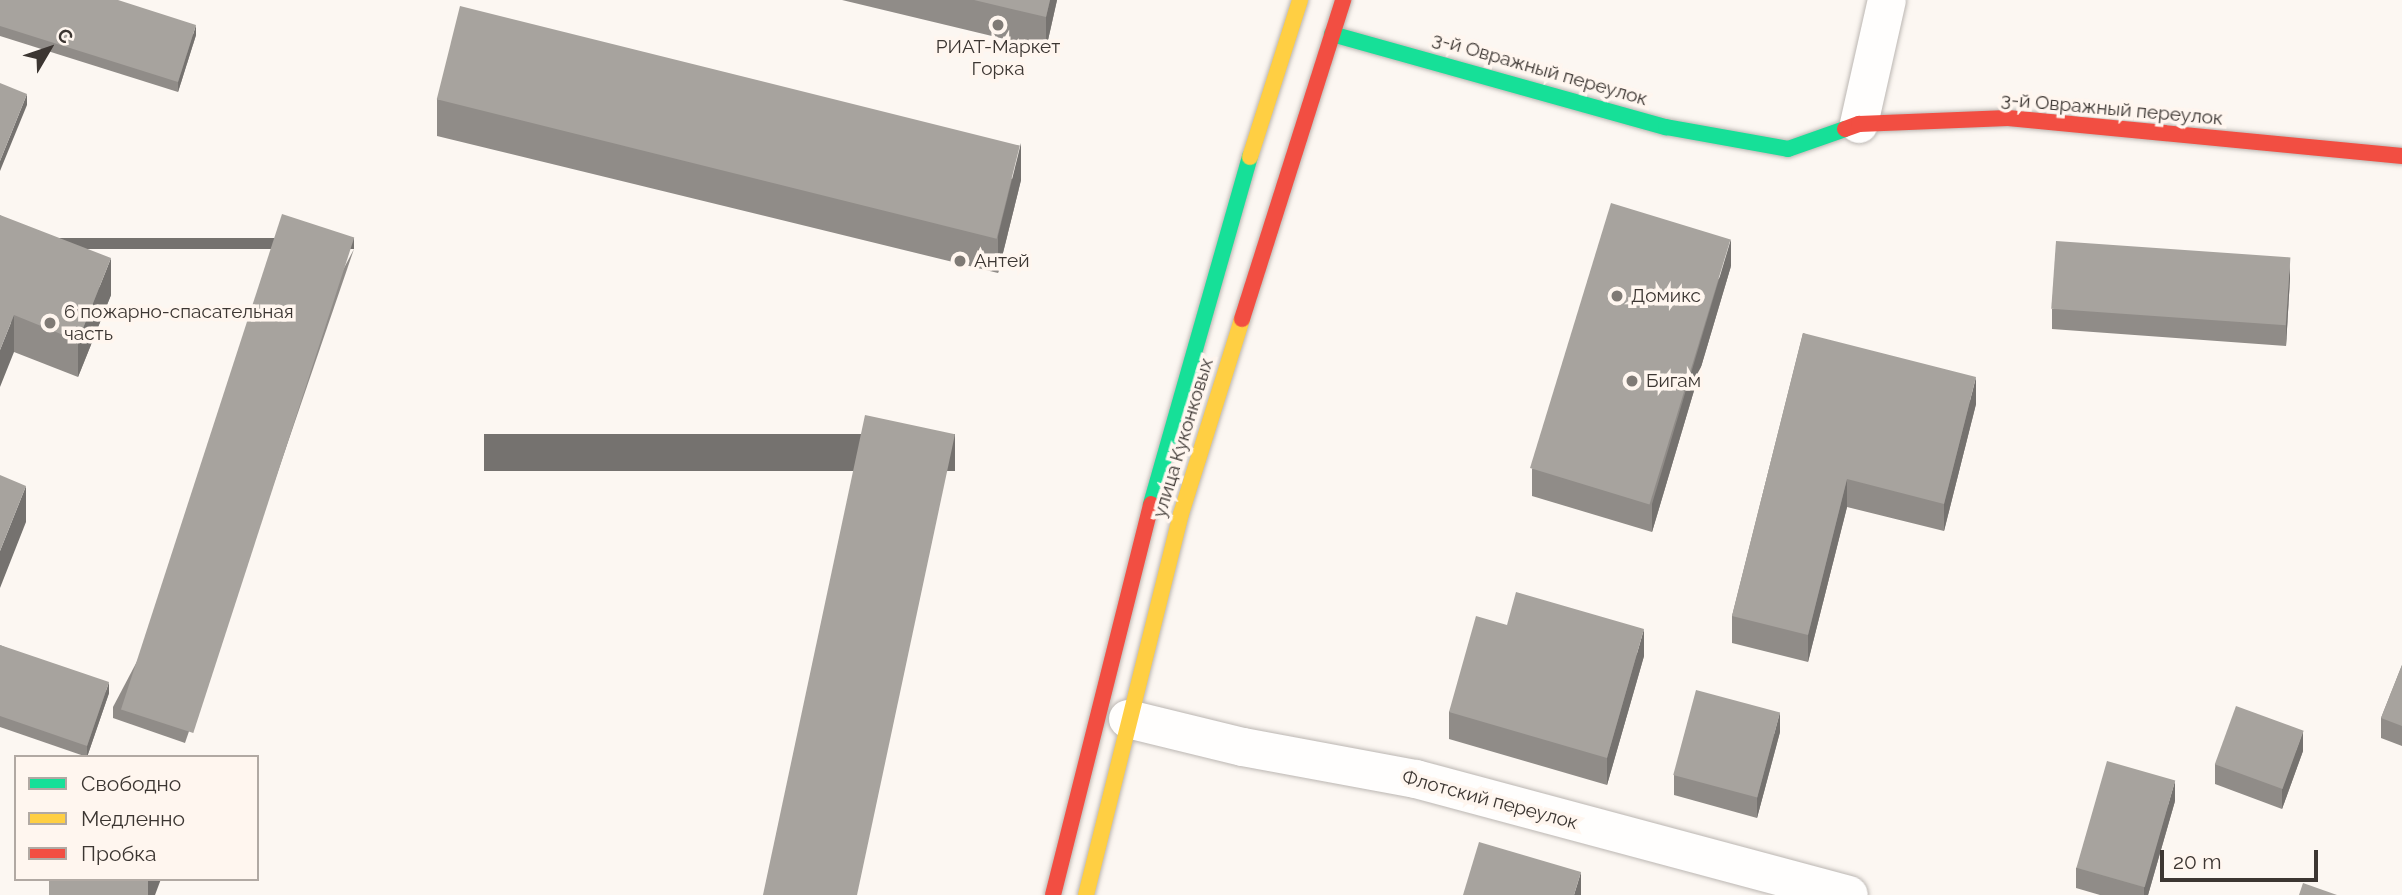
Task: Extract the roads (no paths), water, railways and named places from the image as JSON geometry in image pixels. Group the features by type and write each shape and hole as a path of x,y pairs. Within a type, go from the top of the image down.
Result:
{"main road":[{"name":"улица Куконковых","path":"1054,895 1166,450 1237,196 1300,0"},
{"name":"улица Куконковых","path":"1086,895 1181,514 1343,0"},
{"name":"3-й Овражный переулок","path":"1332,34 1667,127 1788,149 1860,124 2008,118 2402,156"}],"street":[{"path":"1860,124 1887,0"},
{"name":"Флотский переулок","path":"1128,719 1243,747 1416,779 1849,895"}],"place":[{"name":"РИАТ-Маркет Горка","path":"998,25"},
{"name":"Антей","path":"960,261"},
{"name":"Домикс","path":"1617,296"},
{"name":"6 пожарно-спасательная часть","path":"50,323"},
{"name":"Бигам","path":"1632,381"}]}
